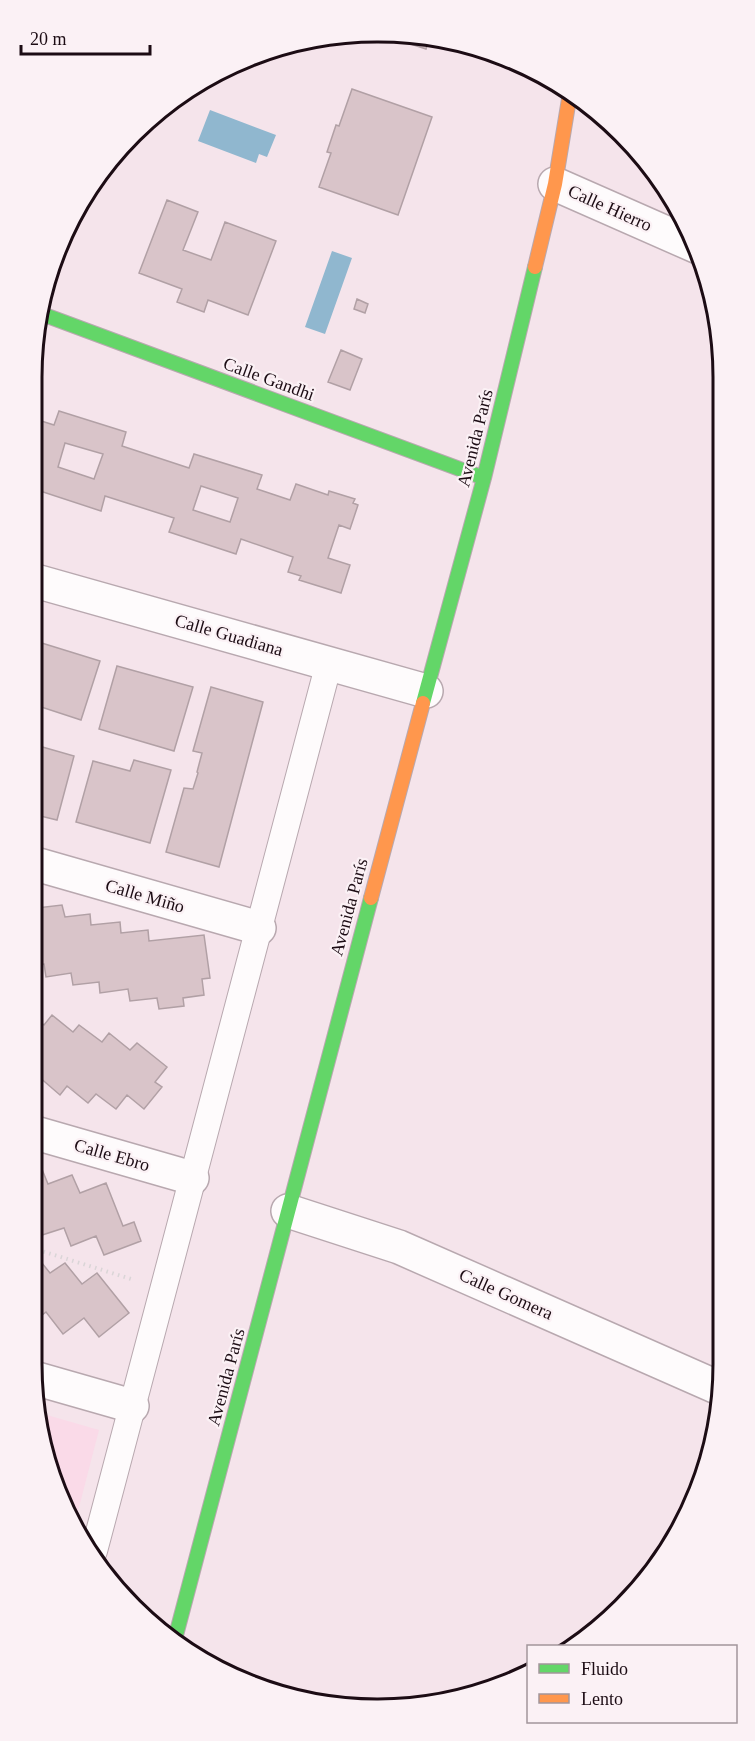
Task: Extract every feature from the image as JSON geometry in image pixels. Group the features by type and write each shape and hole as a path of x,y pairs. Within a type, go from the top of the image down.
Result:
{"main road":[{"name":"Avenida París","path":"177,1632 484,478 555,184 569,102"},
{"name":"Calle Gandhi","path":"47,316 484,478"}],"street":[{"name":"Calle Hierro","path":"555,184 683,240"},
{"name":"Calle Guadiana","path":"42,583 426,690"},
{"name":"Calle Miño","path":"42,866 259,928"},
{"name":"Calle Ebro","path":"42,1135 192,1178"},
{"name":"Calle Gomera","path":"288,1211 399,1247 712,1384"},
{"path":"43,1381 132,1406"}],"lane":[{"path":"96,1545 329,663"}],"path":[{"path":"42,1251 163,1289"}],"shaded area":[{"path":"46,1415 99,1430 78,1513 53,1450"}],"water":[{"path":"210,110 276,135 267,157 259,154 256,163 198,141"},
{"path":"332,251 352,258 325,334 305,327"}],"building":[{"path":"411,44 427,46 426,49"},
{"path":"352,89 432,117 398,215 319,187 331,153 327,152 336,125 339,126"},
{"path":"167,200 198,212 183,250 211,260 225,222 276,241 248,315 208,300 204,312 177,302 182,289 139,273"},
{"path":"357,299 368,304 365,313 354,309"},
{"path":"341,350 362,359 350,390 328,382"},
{"path":"59,411 126,432 122,446 189,468 194,454 262,475 257,489 290,500 296,484 328,495 329,491 355,499 353,503 358,505 350,529 339,525 328,558 350,565 341,593 299,580 301,576 288,572 293,557 241,539 236,554 169,532 174,518 105,496 101,511 42,492 42,421 54,425","holes":["65,443 103,454 94,479 58,467","201,486 238,498 230,522 193,510"]},
{"path":"42,643 100,661 81,720 42,707"},
{"path":"117,666 193,687 174,751 99,729"},
{"path":"211,687 263,702 219,867 166,852 184,788 193,789 198,773 202,753 193,751"},
{"path":"42,747 74,756 57,820 42,816"},
{"path":"134,760 171,770 150,843 76,822 93,761 130,771"},
{"path":"62,905 65,917 90,914 91,925 120,922 121,933 148,930 149,941 204,935 210,978 202,979 204,995 183,998 184,1006 159,1009 157,998 130,1001 128,989 100,993 99,982 73,985 71,973 46,977 44,964 42,964 42,907"},
{"path":"52,1015 73,1032 79,1025 102,1042 109,1033 130,1050 137,1043 167,1067 155,1082 162,1087 144,1109 127,1095 116,1109 96,1094 88,1103 67,1086 60,1095 42,1079 42,1023 44,1025"},
{"path":"42,1169 48,1184 72,1175 80,1193 106,1183 123,1226 134,1222 141,1241 104,1255 96,1236 71,1246 64,1228 42,1235"},
{"path":"42,1263 50,1273 65,1263 82,1284 97,1273 129,1313 99,1337 84,1318 63,1334 46,1312 42,1315"}],"traffic: fast":[{"path":"423,703 484,478 535,267"},
{"path":"47,316 484,478"},
{"path":"177,1632 371,898"}],"traffic: slow":[{"path":"535,267 555,184 569,102"},
{"path":"371,898 423,703"}]}
